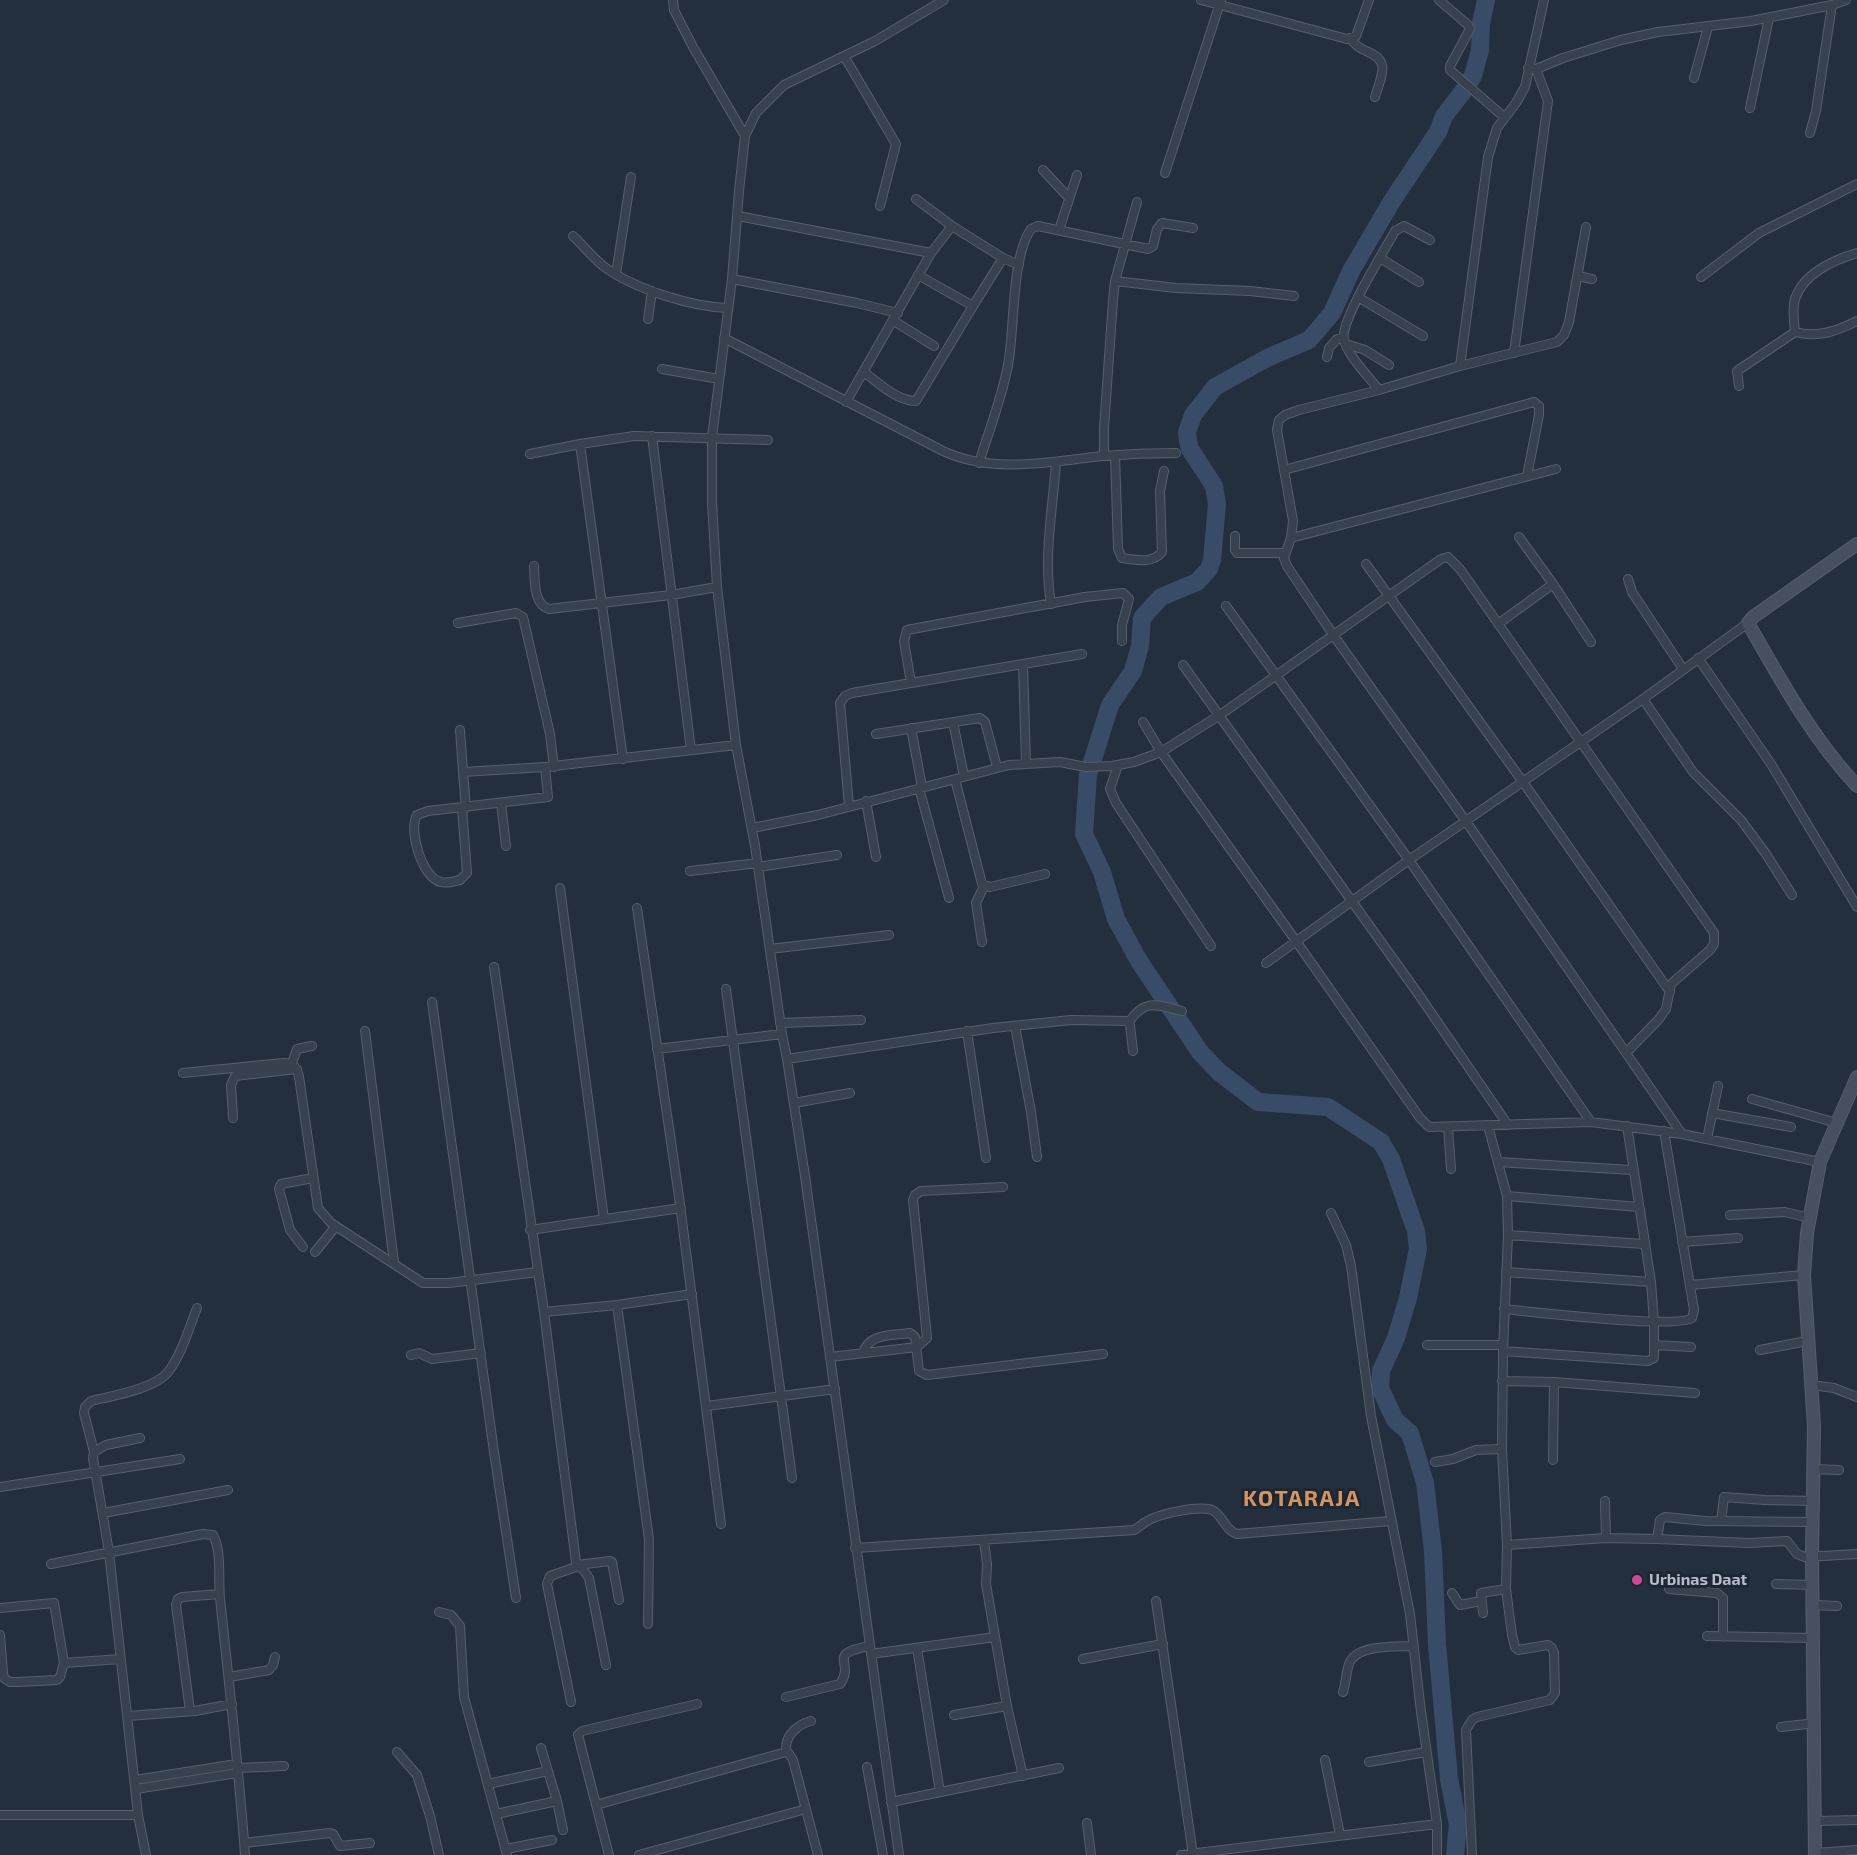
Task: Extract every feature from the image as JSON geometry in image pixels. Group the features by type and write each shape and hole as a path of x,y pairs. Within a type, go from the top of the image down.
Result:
{"street":[{"path":"673,0 672,6 689,40 746,136"},
{"path":"1201,0 1220,3 1335,37 1351,39 1359,31 1369,0"},
{"path":"1439,0 1470,29 1450,70 1504,117"},
{"path":"1460,366 1488,157 1497,128 1516,103 1532,68 1544,0"},
{"path":"1532,68 1621,40 1658,32 1769,18 1846,0"},
{"path":"899,1855 788,1059 780,1023 752,828 736,745 717,587 711,503 712,437 732,279 738,192 746,136 756,113 779,90 796,79 844,56 939,2"},
{"path":"1165,173 1220,3"},
{"path":"1810,133 1832,5"},
{"path":"1750,108 1769,18"},
{"path":"1694,78 1708,27"},
{"path":"1351,39 1358,47 1377,55 1382,61 1383,69 1375,97"},
{"path":"844,56 896,144 880,206"},
{"path":"1514,353 1548,101 1532,68"},
{"path":"1043,170 1069,198"},
{"path":"1059,230 1077,175"},
{"path":"616,274 631,177"},
{"path":"1701,277 1759,233 1857,184"},
{"path":"916,199 952,226 1003,258 1019,265"},
{"path":"1104,456 1115,281 1137,202"},
{"path":"738,216 931,253"},
{"path":"979,463 1004,386 1019,265 1025,239 1031,229 1038,226 1151,248 1157,229 1162,223 1193,228"},
{"path":"846,402 931,253 952,226"},
{"path":"1344,341 1358,297 1395,231 1402,226 1410,228 1430,240"},
{"path":"1586,227 1578,276 1564,335 1557,342 1460,366 1285,415 1279,420 1277,430 1293,520 1291,538 1284,558 1334,636 1466,821 1682,1134"},
{"path":"573,236 600,263 616,274 652,291 695,303 728,308"},
{"path":"1795,332 1795,301 1804,283 1808,278 1833,263 1857,253"},
{"path":"864,372 894,394 916,401 1003,258"},
{"path":"1380,258 1419,282"},
{"path":"918,276 973,306"},
{"path":"1578,276 1592,279"},
{"path":"732,279 857,303 896,317 934,346"},
{"path":"1115,281 1176,288 1250,291 1294,296"},
{"path":"648,319 652,291"},
{"path":"1358,297 1423,336"},
{"path":"1795,332 1808,336 1831,333 1857,321"},
{"path":"1739,386 1737,371 1795,332"},
{"path":"724,338 951,455 979,463 995,465 1056,462 1115,455 1176,453"},
{"path":"1327,357 1332,344 1337,339 1365,350 1389,365"},
{"path":"1344,341 1379,390"},
{"path":"662,369 718,379"},
{"path":"1284,470 1534,402 1539,406 1539,415 1527,476"},
{"path":"530,454 634,436 768,440"},
{"path":"652,436 691,750"},
{"path":"580,444 584,458 623,759"},
{"path":"1115,455 1118,549 1122,558 1142,561 1159,557 1162,552 1160,490 1164,471"},
{"path":"1051,604 1047,571 1056,462"},
{"path":"1291,538 1556,469"},
{"path":"1236,536 1235,550 1237,553 1285,553"},
{"path":"1519,537 1591,642"},
{"path":"1266,963 1409,860 1643,699 1748,623 1753,617 1857,544"},
{"path":"752,828 818,815 997,767 1026,762 1060,762 1086,767 1115,766 1161,752 1220,715 1440,559 1448,557 1460,569 1714,933 1714,944 1710,950 1671,984 1666,1009 1626,1053"},
{"path":"1366,564 1670,992"},
{"path":"534,567 538,601 543,608 558,609 717,587"},
{"path":"1628,579 1632,592 1683,669"},
{"path":"1498,624 1553,584"},
{"path":"911,683 904,641 907,630 1123,593 1130,600 1122,625 1122,641"},
{"path":"1226,606 1409,860 1591,1122"},
{"path":"458,622 516,613 523,617 550,734 548,797 464,808 428,811 421,813 415,818 419,857 434,878 440,882 460,880 466,873 464,808 463,772 459,730"},
{"path":"1748,623 1786,689 1816,734 1857,786"},
{"path":"849,806 841,700 852,693 1082,654"},
{"path":"1698,658 1771,764 1857,907"},
{"path":"1023,664 1026,762"},
{"path":"1183,665 1419,995 1508,1125"},
{"path":"1643,699 1693,772 1741,820 1792,895"},
{"path":"876,734 974,717 984,720 997,767"},
{"path":"953,722 960,777 978,875 984,886"},
{"path":"1143,722 1161,752 1420,1118 1429,1126 1591,1122 1682,1134 1820,1162"},
{"path":"911,728 921,788 949,898"},
{"path":"463,772 550,767 736,745"},
{"path":"1115,766 1110,789 1116,803 1211,946"},
{"path":"866,801 876,857"},
{"path":"501,803 506,846"},
{"path":"690,871 837,855"},
{"path":"984,886 990,887 1045,874"},
{"path":"982,942 976,903 984,886"},
{"path":"560,888 604,1219"},
{"path":"637,908 681,1208 722,1524"},
{"path":"770,950 889,935"},
{"path":"494,967 530,1230 544,1312 576,1566"},
{"path":"726,989 792,1478"},
{"path":"432,1002 516,1598"},
{"path":"1133,1051 1129,1023 1139,1010 1150,1005 1182,1011"},
{"path":"788,1059 968,1031 1015,1026 1089,1019 1124,1020 1129,1023"},
{"path":"780,1023 861,1020"},
{"path":"1015,1026 1037,1157"},
{"path":"365,1031 394,1262"},
{"path":"968,1031 986,1158"},
{"path":"657,1049 782,1034"},
{"path":"312,1046 297,1049 294,1066 318,1208 325,1218 423,1282 449,1283 537,1272"},
{"path":"183,1073 283,1063 294,1066"},
{"path":"233,1118 231,1085 235,1076 294,1066"},
{"path":"1857,1077 1820,1162 1810,1218 1804,1275 1814,1469 1812,1556 1815,1854 1857,1850"},
{"path":"1707,1139 1718,1086"},
{"path":"794,1103 850,1093"},
{"path":"1752,1100 1837,1123"},
{"path":"1712,1113 1791,1127"},
{"path":"1472,1855 1467,1767 1466,1730 1468,1725 1472,1720 1482,1716 1550,1700 1555,1693 1552,1648 1548,1645 1521,1650 1515,1647 1506,1589 1507,1545 1502,1449 1502,1381 1508,1235 1507,1196 1488,1126"},
{"path":"1427,1345 1503,1348 1648,1361 1654,1358 1651,1282 1627,1126"},
{"path":"1448,1127 1451,1169"},
{"path":"1504,1309 1654,1322 1686,1321 1692,1318 1694,1310 1664,1131"},
{"path":"1498,1162 1632,1170"},
{"path":"303,1247 290,1230 279,1189 281,1184 287,1182 313,1178"},
{"path":"830,1357 917,1347 927,1338 915,1195 921,1191 1003,1187"},
{"path":"1507,1196 1639,1207"},
{"path":"530,1230 681,1208"},
{"path":"1730,1215 1785,1212 1810,1218"},
{"path":"1331,1213 1346,1245 1352,1266 1371,1416 1391,1521 1401,1560 1437,1824 1437,1855"},
{"path":"315,1252 336,1226"},
{"path":"1508,1235 1644,1244"},
{"path":"1682,1242 1738,1238"},
{"path":"1506,1272 1651,1282"},
{"path":"1690,1285 1804,1275"},
{"path":"544,1312 617,1305 692,1294"},
{"path":"617,1305 649,1539 648,1624"},
{"path":"146,1855 138,1815 109,1552 93,1460 94,1452 84,1413 85,1407 91,1401 133,1390 161,1378 168,1372 196,1308"},
{"path":"863,1353 866,1345 872,1339 910,1333 915,1337 919,1371 927,1375 1103,1354"},
{"path":"1760,1350 1807,1341"},
{"path":"1654,1345 1691,1347"},
{"path":"411,1355 419,1353 432,1359 481,1353"},
{"path":"1502,1381 1554,1382 1695,1393"},
{"path":"1553,1460 1554,1382"},
{"path":"1811,1385 1834,1388 1857,1397"},
{"path":"707,1406 835,1389"},
{"path":"94,1452 106,1444 140,1438"},
{"path":"1435,1462 1462,1456 1476,1450 1502,1449"},
{"path":"0,1487 180,1459"},
{"path":"1814,1469 1839,1470"},
{"path":"103,1512 228,1490"},
{"path":"1721,1521 1724,1497 1814,1501"},
{"path":"1605,1502 1606,1538"},
{"path":"855,1548 1134,1530 1146,1521 1196,1508 1213,1510 1231,1532 1237,1534 1391,1521"},
{"path":"1657,1539 1660,1520 1665,1517 1721,1521 1813,1522"},
{"path":"51,1564 203,1534 213,1535 218,1550 219,1594 232,1704 245,1855"},
{"path":"1507,1545 1606,1538 1749,1543 1787,1541 1797,1554 1805,1557 1857,1554"},
{"path":"984,1541 987,1564 986,1584 1007,1706 1023,1776"},
{"path":"571,1702 547,1584 550,1576 576,1566 610,1561 619,1600"},
{"path":"576,1566 582,1568 589,1578 606,1665"},
{"path":"1776,1584 1813,1585"},
{"path":"1483,1613 1481,1593 1506,1589"},
{"path":"1670,1589 1717,1593 1723,1598 1723,1637"},
{"path":"1452,1593 1460,1605 1481,1601"},
{"path":"190,1711 176,1605 182,1597 219,1594"},
{"path":"1156,1601 1193,1854"},
{"path":"0,1608 54,1604 64,1663 60,1677 57,1680 10,1682 6,1680 3,1673 0,1635"},
{"path":"1813,1605 1837,1606"},
{"path":"439,1612 451,1615 460,1626 462,1692 506,1852 552,1840"},
{"path":"1707,1636 1813,1638"},
{"path":"786,1697 840,1684 844,1676 843,1665 846,1654 850,1650 917,1648 995,1637"},
{"path":"1083,1659 1163,1644"},
{"path":"1343,1692 1348,1665 1353,1658 1371,1649 1414,1646"},
{"path":"917,1648 940,1792"},
{"path":"229,1677 269,1670 275,1657"},
{"path":"64,1663 121,1659"},
{"path":"128,1716 190,1711 232,1704"},
{"path":"609,1855 578,1738 580,1733 697,1704"},
{"path":"954,1715 1007,1706"},
{"path":"786,1752 793,1731 801,1723 811,1721"},
{"path":"1781,1727 1815,1723"},
{"path":"541,1748 564,1830"},
{"path":"396,1752 417,1775 439,1855"},
{"path":"596,1805 786,1752"},
{"path":"786,1752 793,1760 818,1855"},
{"path":"1369,1762 1426,1752"},
{"path":"1325,1760 1340,1835"},
{"path":"135,1784 237,1768 284,1766"},
{"path":"867,1767 883,1855"},
{"path":"891,1802 1059,1768"},
{"path":"488,1784 548,1771"},
{"path":"496,1814 557,1801"},
{"path":"639,1855 806,1809"},
{"path":"0,1815 138,1815"},
{"path":"1815,1821 1857,1820"},
{"path":"1087,1823 1091,1855"},
{"path":"1181,1855 1437,1824"},
{"path":"244,1842 330,1833 340,1846 370,1843"}],"waterway":[{"path":"1455,1855 1458,1825 1449,1779 1437,1644 1433,1551 1425,1483 1410,1433 1395,1420 1380,1388 1381,1371 1396,1338 1408,1298 1418,1249 1416,1231 1391,1159 1381,1142 1328,1107 1258,1102 1219,1072 1200,1052 1139,961 1116,919 1102,872 1084,834 1088,775 1110,705 1133,671 1140,646 1142,618 1161,597 1197,582 1209,569 1212,560 1217,504 1214,486 1190,449 1187,432 1193,415 1215,387 1267,358 1309,340 1332,313 1351,271 1392,201 1438,132 1444,116 1473,76 1480,50 1481,23 1486,0"}],"place":[{"name":"Urbinas Daat","path":"1637,1580"}],"district":[{"name":"KOTARAJA","path":"1302,1499"}]}
